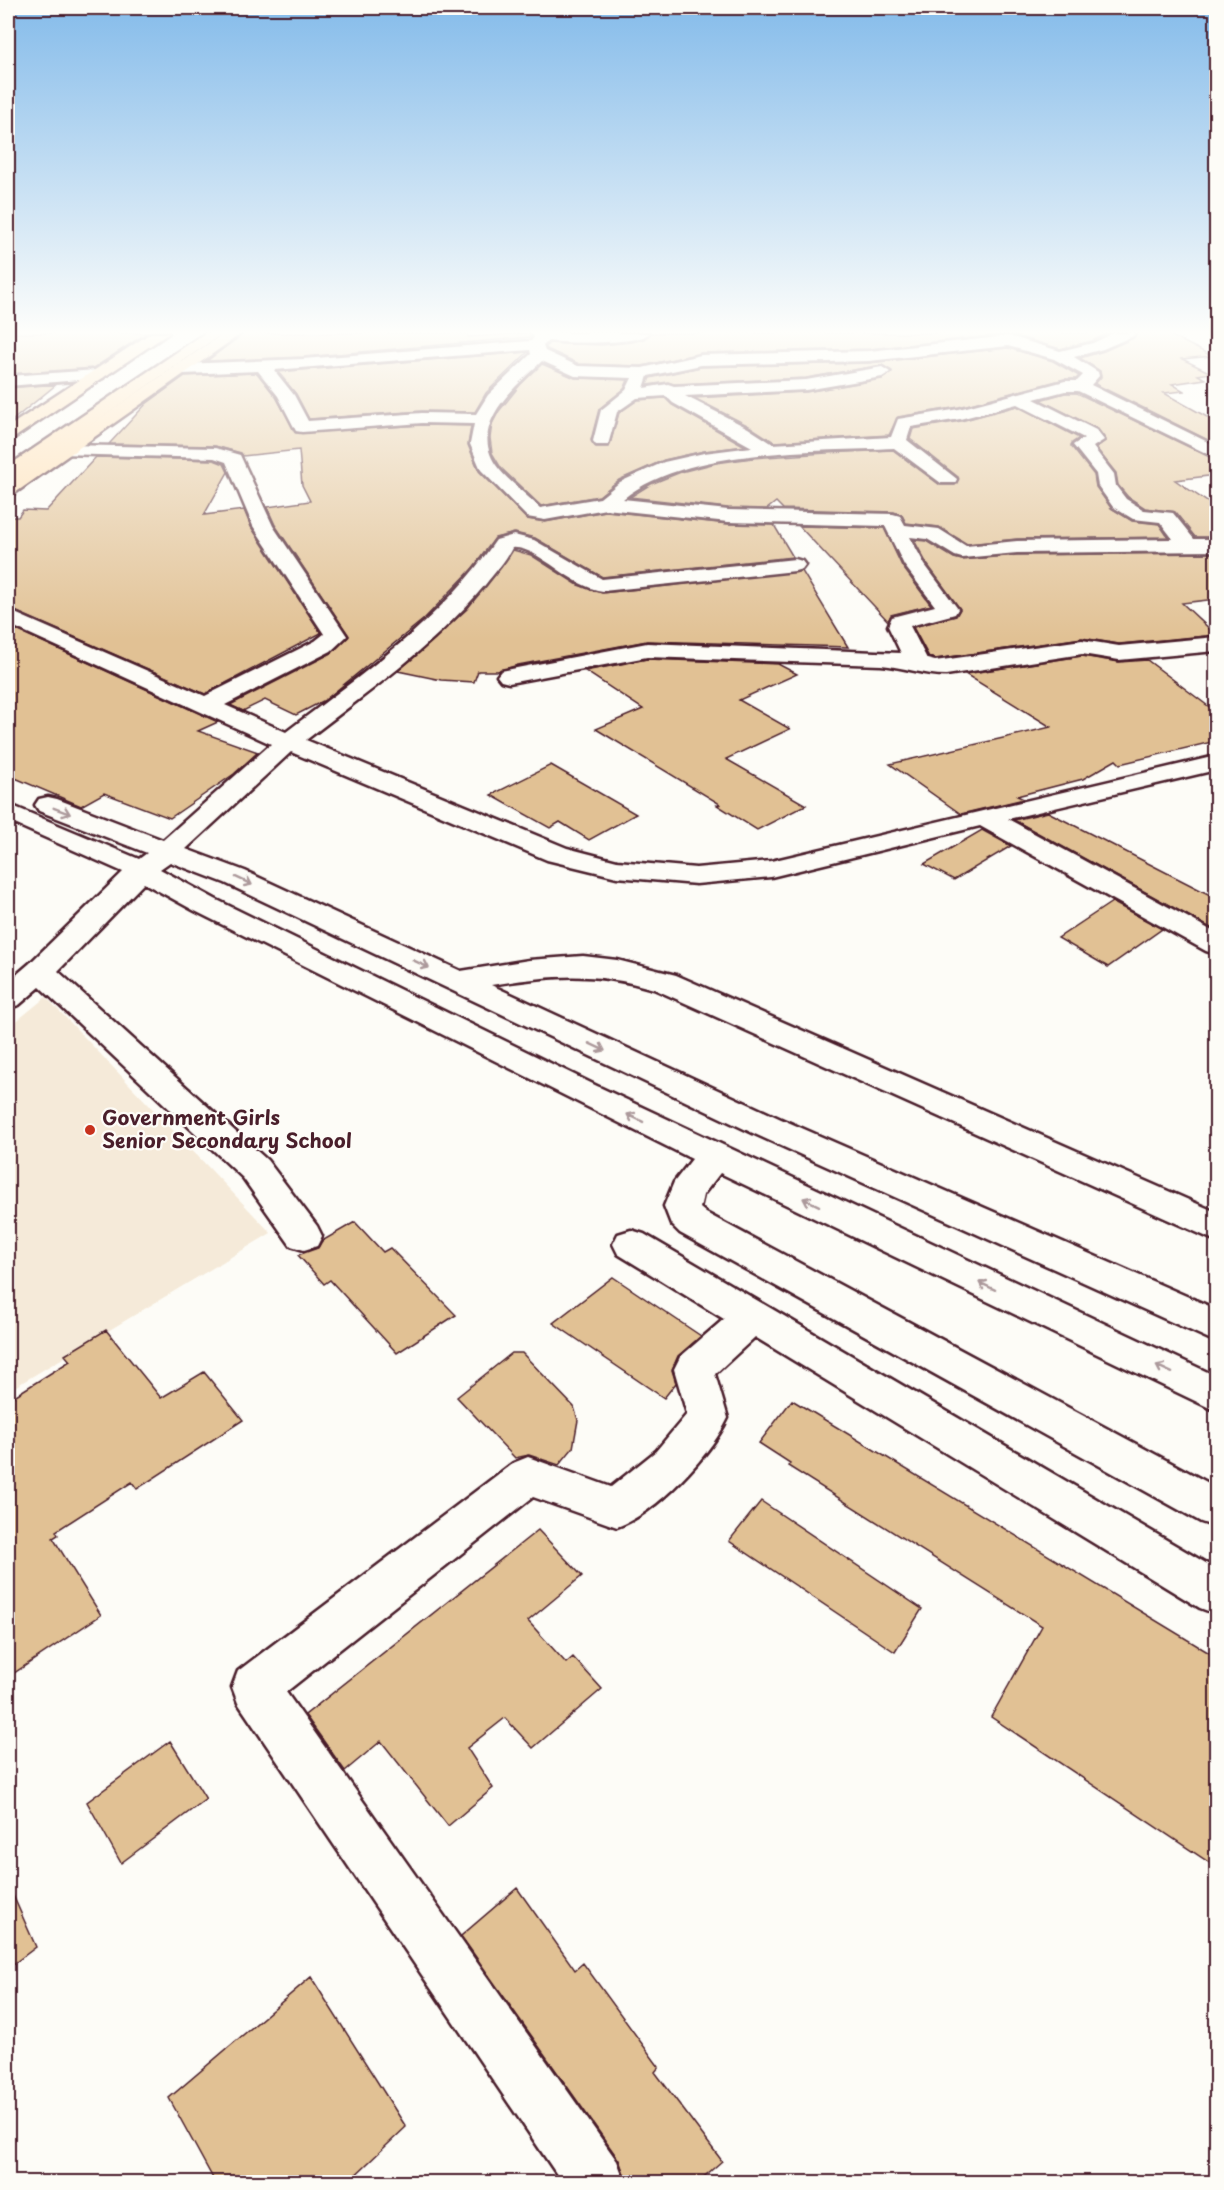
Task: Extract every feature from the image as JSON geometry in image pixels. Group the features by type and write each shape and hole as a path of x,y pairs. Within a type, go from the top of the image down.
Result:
{"main road":[{"path":"8,450 30,435"},
{"path":"8,474 65,435"},
{"path":"8,489 87,435"}],"street":[{"path":"481,435 479,444 484,460 503,485 534,513 545,514 606,503 728,516 893,520 903,546 924,579 943,599 947,609 900,622 898,626 918,663"},
{"path":"602,441 603,435"},
{"path":"747,435 769,450"},
{"path":"898,442 900,435"},
{"path":"1091,435 1095,440 1082,445 1105,474 1104,480 1110,494 1137,514 1166,517 1188,545"},
{"path":"1181,435 1216,453"},
{"path":"1185,437 1196,435"},
{"path":"606,503 627,486 670,466 704,458 769,450 898,442 948,479"},
{"path":"66,450 215,453 234,459 263,526 332,627 336,636 323,646 206,705"},
{"path":"612,474 627,486"},
{"path":"897,530 934,534 962,552 1008,547 1216,545"},
{"path":"8,998 40,971 154,860 288,742 419,641 462,599 498,556 503,544 514,541 524,543 560,560 593,584 598,585 795,565"},
{"path":"8,616 288,742 557,854 617,869 696,876 771,869 1216,763"},
{"path":"509,676 647,650 881,658 918,663 934,668 946,668 1075,648 1119,652 1216,644"},
{"path":"8,790 154,860 236,921 714,1156 1216,1394"},
{"path":"8,812 154,860 236,877 769,1127 1216,1326"},
{"path":"984,817 1216,945"},
{"path":"457,981 538,969 600,967 665,982 1216,1227"},
{"path":"40,971 255,1169 304,1236"},
{"path":"714,1156 684,1195 681,1205 684,1213 693,1223 1216,1508"},
{"path":"632,1244 1216,1593"},
{"path":"596,2182 255,1687 528,1476 617,1508 671,1464 708,1418 694,1368 752,1317"}],"shaded area":[{"name":"Government Girls Senior Secondary School","path":"46,997 271,1233 8,1391 8,1028"}],"building":[{"path":"117,435 470,435 468,445 479,471 527,519 545,522 606,511 728,524 774,525 793,557 602,577 535,538 515,533 495,538 473,568 424,619 325,700 296,715 265,700 243,711 230,705 332,653 349,636 275,525 267,507 310,501 302,485 299,450 243,456 241,453 215,446 109,444"},
{"path":"490,435 592,435 591,440 596,447 609,447 612,435 726,435 745,446 704,451 664,460 619,480 599,496 541,506 501,468 492,453"},
{"path":"763,435 886,435 774,442"},
{"path":"911,435 1074,435 1079,438 1071,446 1094,475 1096,487 1111,508 1132,521 1159,524 1168,537 1017,539 967,544 939,527 906,523 902,515 894,512 783,509 776,502 767,509 728,508 630,497 651,484 681,472 716,463 753,458 893,450 940,485 955,485 958,477 910,439"},
{"path":"1103,435 1165,435 1216,460 1216,475 1175,480 1216,508 1216,537 1195,537 1175,512 1145,508 1128,497 1118,485 1116,473 1096,448 1106,440"},
{"path":"1198,435 1216,435 1216,444"},
{"path":"96,457 214,460 224,464 228,472 204,515 244,510 251,527 321,633 205,694 8,608 8,517 18,517 23,510 46,511"},
{"path":"799,526 884,528 902,566 931,605 891,615 888,621"},
{"path":"914,540 926,541 954,558 962,560 1017,555 1216,553 1216,599 1182,603 1216,635 1119,644 1082,638 935,659 929,657 913,627 956,616 960,609 927,564"},
{"path":"513,550 531,555 578,585 602,593 802,571 848,647 647,641 518,665 498,671 478,671 474,682 441,680 398,671 467,609"},
{"path":"8,626 218,722 198,731 258,752 234,774 170,818 104,793 81,806 8,775"},
{"path":"1082,656 1119,662 1147,660 1216,712 1216,741 1120,764 1116,760 1083,779 1017,796 1024,799 961,814 890,764 1051,727 965,674"},
{"path":"647,659 778,664 797,674 739,700 790,729 726,759 806,805 757,830 717,805 720,804 596,729 643,709 585,671"},
{"path":"551,765 636,814 589,840 560,822 550,828 491,795"},
{"path":"1048,812 1216,898 1216,931 1014,820"},
{"path":"982,830 1011,846 954,880 924,864"},
{"path":"1112,902 1162,929 1108,967 1058,938"},
{"path":"355,1222 383,1252 390,1248 456,1315 397,1353 330,1280 324,1284 298,1255 318,1248 322,1241"},
{"path":"613,1277 701,1336 678,1356 672,1370 676,1383 664,1398 553,1323"},
{"path":"106,1330 161,1398 204,1372 243,1420 137,1489 132,1482 56,1531 58,1535 53,1538 101,1615 8,1677 8,1400 70,1361 65,1355"},
{"path":"512,1353 522,1353 574,1407 578,1420 573,1448 559,1465 529,1455 515,1458 457,1397"},
{"path":"792,1400 1216,1657 1216,1867 991,1717 1042,1626 788,1466 790,1463 759,1443"},
{"path":"761,1501 922,1609 895,1652 729,1541"},
{"path":"538,1530 582,1576 528,1621 566,1663 573,1657 602,1689 533,1748 505,1718 467,1748 493,1788 448,1826 381,1741 345,1771 305,1715"},
{"path":"170,1741 206,1799 121,1863 87,1802"},
{"path":"8,1884 36,1947 8,1968"},
{"path":"517,1888 575,1970 583,1963 659,2067 655,2072 722,2161 698,2182 627,2182 619,2160 461,1936"},
{"path":"311,1977 406,2127 348,2182 215,2182 169,2098"}],"place":[{"name":"Government Girls Senior Secondary School","path":"90,1130"}]}
